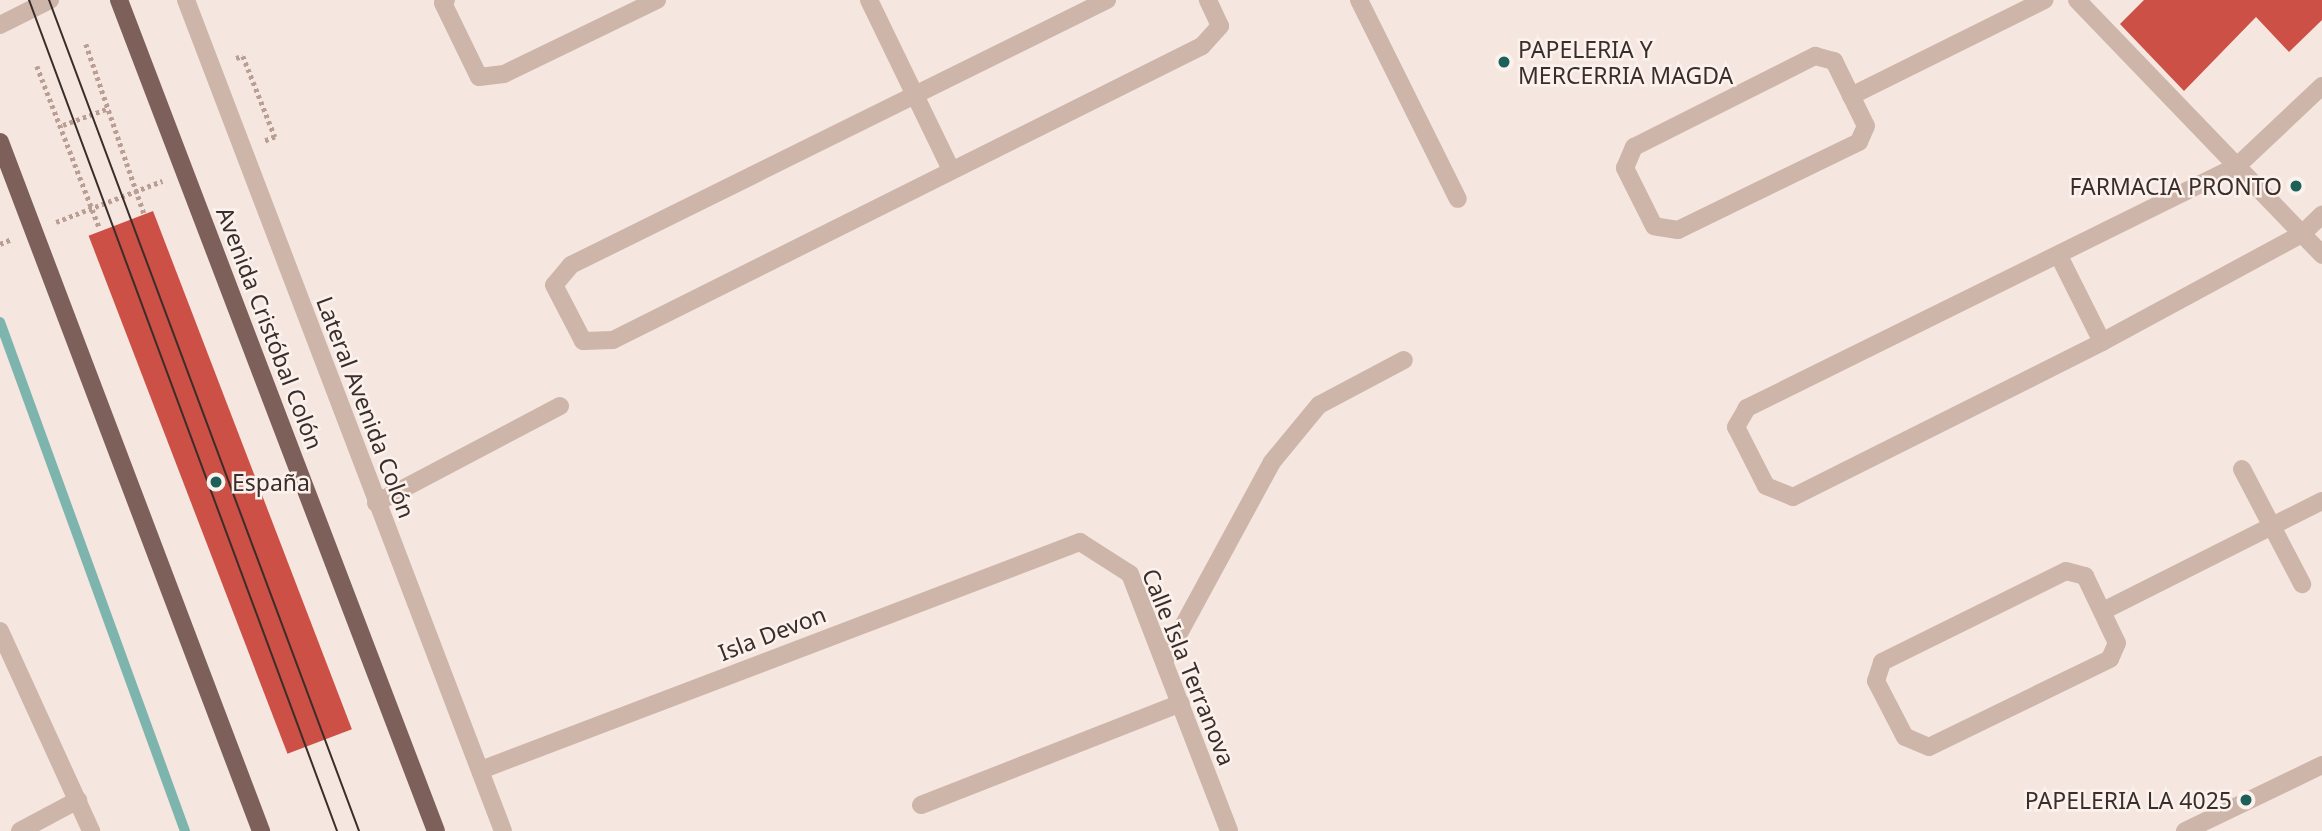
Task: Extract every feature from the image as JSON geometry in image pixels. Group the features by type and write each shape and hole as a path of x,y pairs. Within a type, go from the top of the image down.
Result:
{"main road":[{"name":"Avenida Cristóbal Colón","path":"118,0 436,831"},
{"path":"0,142 261,831"}],"street":[{"path":"0,25 50,0"},
{"name":"Lateral Avenida Colón","path":"186,0 503,831"},
{"path":"446,0 443,3 479,78 504,74 657,0"},
{"path":"869,0 951,170"},
{"path":"1107,0 570,265 554,285 583,341 613,340 1202,46 1220,26 1208,0"},
{"path":"1359,0 1458,199"},
{"path":"1851,96 2044,0"},
{"path":"2077,0 2322,255"},
{"path":"1815,56 1834,61 1851,96 1866,126 1859,142 1678,230 1654,226 1626,168 1634,147 1815,56"},
{"path":"2322,86 2237,166 1747,408 1735,427 1766,486 1793,497 2102,342 2302,234 2322,215"},
{"path":"2059,256 2102,342"},
{"path":"1164,661 1272,462 1320,405 1404,360"},
{"path":"376,503 560,406"},
{"path":"2242,469 2302,584"},
{"path":"2103,611 2322,501"},
{"name":"Calle Isla Terranova","path":"1080,542 1130,574 1229,831"},
{"name":"Isla Devon","path":"481,770 1080,542"},
{"path":"2066,571 2085,576 2103,611 2117,643 2110,659 1929,747 1905,737 1876,681 1882,662 2066,571"},
{"path":"0,631 91,831"},
{"path":"921,805 1181,703"},
{"path":"2185,831 2322,765"},
{"path":"20,831 78,800"}],"path":[{"path":"86,44 145,213"},
{"path":"243,56 275,137 262,142"},
{"path":"37,66 63,125 99,227"},
{"path":"63,125 109,108"},
{"path":"54,223 171,177"}],"building":[{"path":"2144,0 2322,0 2322,20 2289,52 2256,17 2184,91 2120,24"},
{"name":"España","path":"153,211 352,729 287,754 89,236"}],"waterway":[{"path":"0,322 185,831"}],"tram line":[{"path":"29,0 337,831"},
{"path":"49,0 359,831"}],"place":[{"name":"PAPELERIA Y MERCERRIA MAGDA","path":"1504,62"},
{"name":"FARMACIA PRONTO","path":"2296,186"},
{"name":"España","path":"216,482"},
{"name":"PAPELERIA LA 4025","path":"2246,800"}]}
